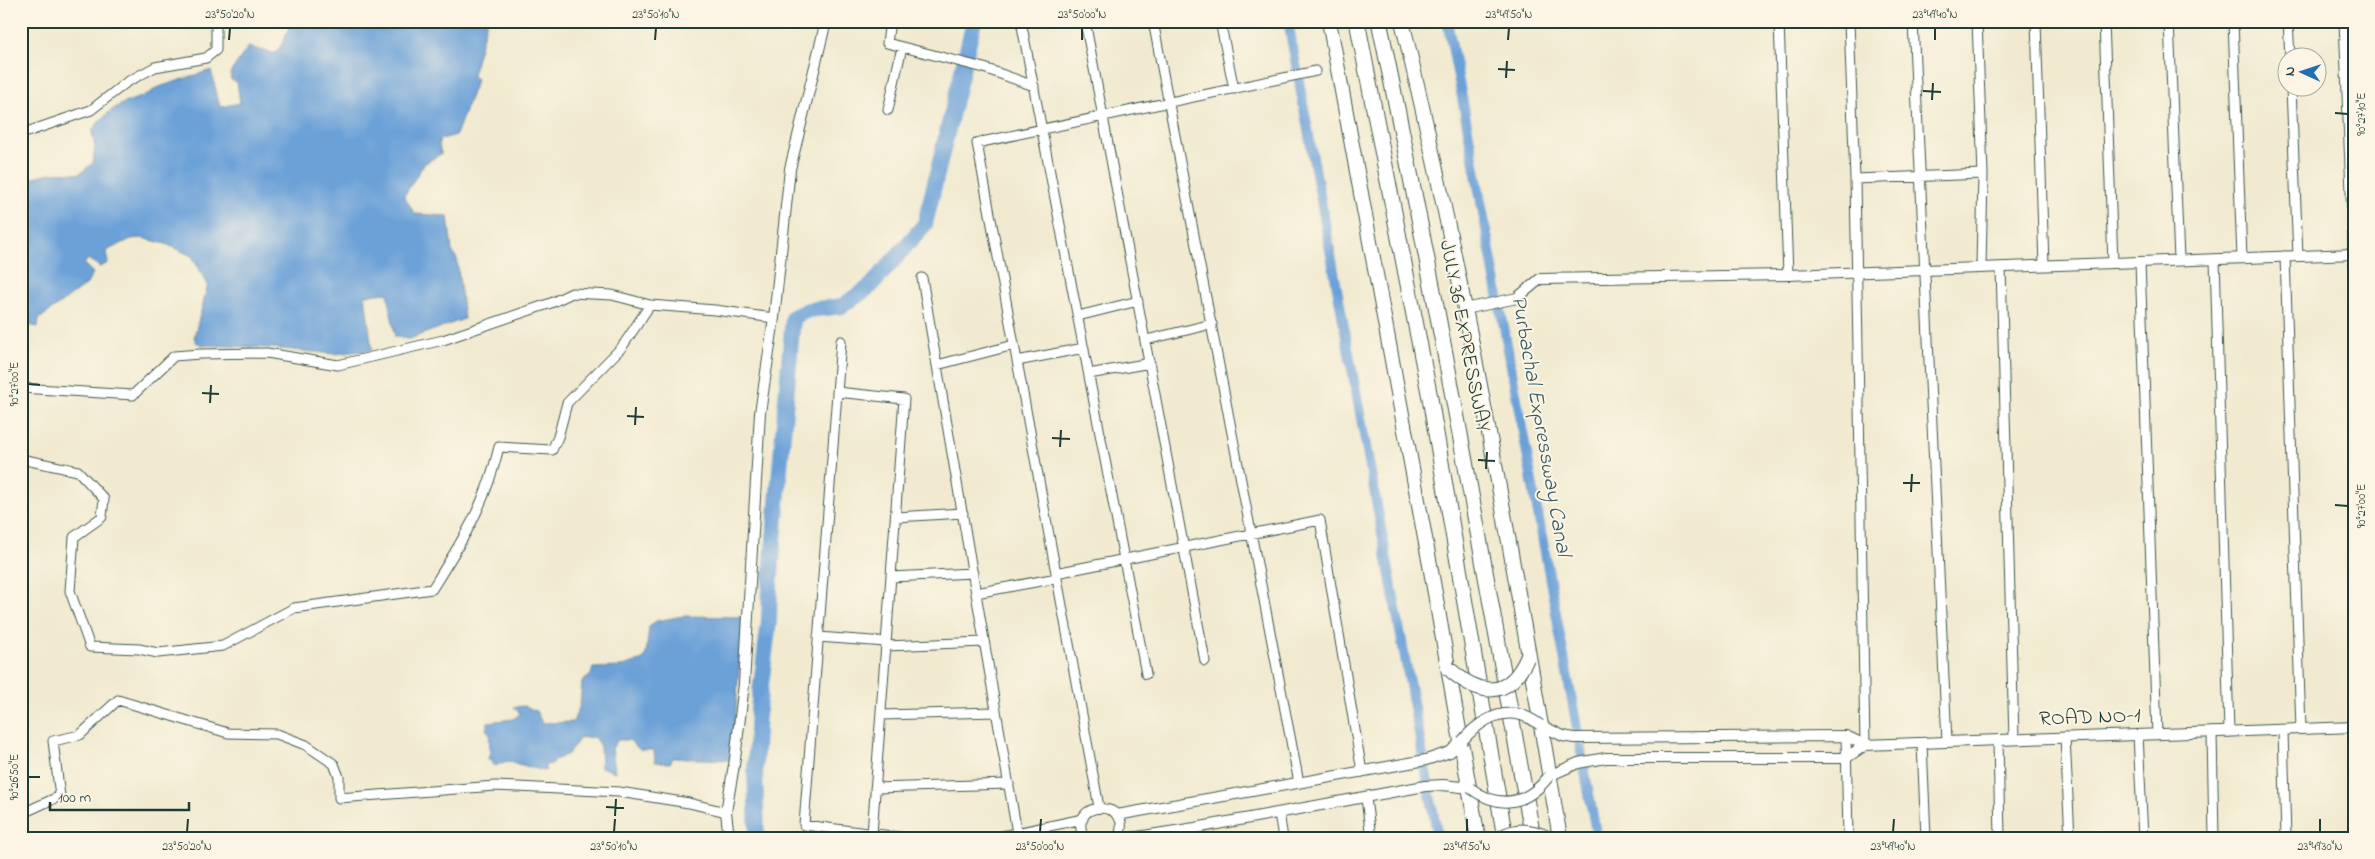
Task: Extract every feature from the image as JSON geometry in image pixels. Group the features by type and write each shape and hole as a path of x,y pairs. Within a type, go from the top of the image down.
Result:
{"highway":[{"path":"1357,21 1430,398 1505,838"},
{"name":"JULY 36 EXPRESSWAY","path":"1379,21 1420,216 1454,394 1533,838"}],"main road":[{"path":"1329,21 1430,564 1478,838"},
{"path":"1402,21 1427,123 1465,309 1509,543 1560,838"},
{"path":"1448,668 1476,688 1491,689 1514,680 1528,656"},
{"path":"1501,838 1514,832 1523,831 1540,834 1547,838"}],"street":[{"path":"21,134 91,110 127,82 155,67 206,58 216,50 216,21"},
{"path":"729,838 726,812 735,759 744,684 760,413 774,318 790,169 826,21"},
{"path":"890,21 887,43 984,68 1034,86"},
{"path":"1016,21 1078,316 1146,674"},
{"path":"1021,21 1034,86 1039,129"},
{"path":"1085,21 1206,661"},
{"path":"1153,21 1299,783"},
{"path":"1220,21 1234,89"},
{"path":"1779,21 1788,275"},
{"path":"1849,21 1855,179 1865,745"},
{"path":"1913,21 1923,270 1947,742"},
{"path":"1977,21 1983,174 1981,268"},
{"path":"2036,21 2044,266"},
{"path":"2104,21 2113,263"},
{"path":"2169,21 2179,260"},
{"path":"2233,21 2242,258"},
{"path":"2288,21 2289,48"},
{"path":"2344,21 2354,265"},
{"path":"888,110 902,48"},
{"path":"1099,808 977,144 1039,129 1104,117 1316,71"},
{"path":"2291,98 2298,256"},
{"path":"1855,179 1983,174"},
{"path":"1465,309 1517,298 1540,279 1856,273 2354,254"},
{"path":"2285,256 2301,729"},
{"path":"2215,259 2229,732"},
{"path":"2140,262 2157,734"},
{"path":"2001,267 2014,740"},
{"path":"922,278 1017,833"},
{"path":"21,388 133,395 174,356 200,354 267,353 338,365 442,340 550,303 572,293 612,295 650,305 715,310 774,318"},
{"path":"1078,316 1138,301"},
{"path":"21,459 78,471 104,499 102,517 74,537 70,591 90,647 139,649 158,653 223,646 294,608 432,589 469,530 483,503 492,477 499,447 552,450 558,437 567,403 622,347 650,305"},
{"path":"1146,340 1212,324"},
{"path":"841,341 804,824 907,838"},
{"path":"937,365 1014,344"},
{"path":"1017,361 1084,348"},
{"path":"1089,374 1150,363"},
{"path":"837,392 904,399 872,834"},
{"path":"896,517 962,513"},
{"path":"976,593 1124,559 1320,520 1362,772"},
{"path":"891,577 973,573"},
{"path":"818,637 886,644 984,642"},
{"path":"21,814 60,796 54,741 80,735 118,700 228,733 277,734 306,745 334,764 339,777 339,798 495,786 619,792 689,803 726,812"},
{"path":"880,715 996,712"},
{"path":"1117,816 1408,764 1444,754 1462,741 1481,722 1499,715 1524,716 1563,736 1846,736 1865,745"},
{"name":"ROAD NO-1","path":"1865,745 2354,727"},
{"path":"2283,730 2286,838"},
{"path":"2212,732 2214,838"},
{"path":"2138,735 2143,838"},
{"path":"1846,736 1848,838"},
{"path":"2065,738 2070,838"},
{"path":"1998,740 2000,838"},
{"path":"1922,743 1926,838"},
{"path":"1131,838 1196,833 1279,813 1443,784 1470,788 1490,799 1507,802 1536,791 1549,776 1578,764 1606,758 1846,758 1865,745"},
{"path":"875,788 1009,784"},
{"path":"1366,798 1371,838"},
{"path":"1084,838 1081,830 1083,819 1089,811 1099,808 1109,809 1117,816 1121,825 1118,838"},
{"path":"1279,813 1283,838"},
{"path":"992,838 1083,819"}],"water":[{"path":"290,21 487,21 472,76 477,79 456,135 439,140 442,153 424,164 404,196 415,214 448,216 452,251 457,259 464,319 409,339 395,337 388,293 365,295 372,350 335,354 272,348 203,345 196,342 194,337 208,285 192,256 166,244 142,238 131,239 106,251 108,263 100,267 88,259 84,264 93,273 87,284 39,319 38,327 27,325 26,316 21,316 21,185 42,175 79,174 93,163 95,148 92,131 99,122 119,105 145,95 156,88 211,70 220,107 240,103 237,82 231,80 230,73 248,47 274,53 285,39"},
{"path":"683,616 743,617 732,760 673,758 670,763 655,762 654,750 640,750 629,740 618,740 612,748 615,772 601,767 600,746 594,737 580,738 568,754 553,761 552,764 545,765 545,771 507,761 495,766 488,759 490,733 486,730 488,722 513,719 520,714 514,707 524,706 536,711 542,723 573,722 580,705 582,682 591,675 593,668 619,667 643,660 646,654 649,627 656,621"}],"waterway":[{"path":"757,838 755,769 758,709 769,621 770,586 793,317 808,310 842,306 871,286 925,224 974,21"},
{"name":"Purbachal Expressway Canal","path":"1288,21 1438,838"},
{"name":"Purbachal Expressway Canal","path":"1447,21 1597,838"}]}
